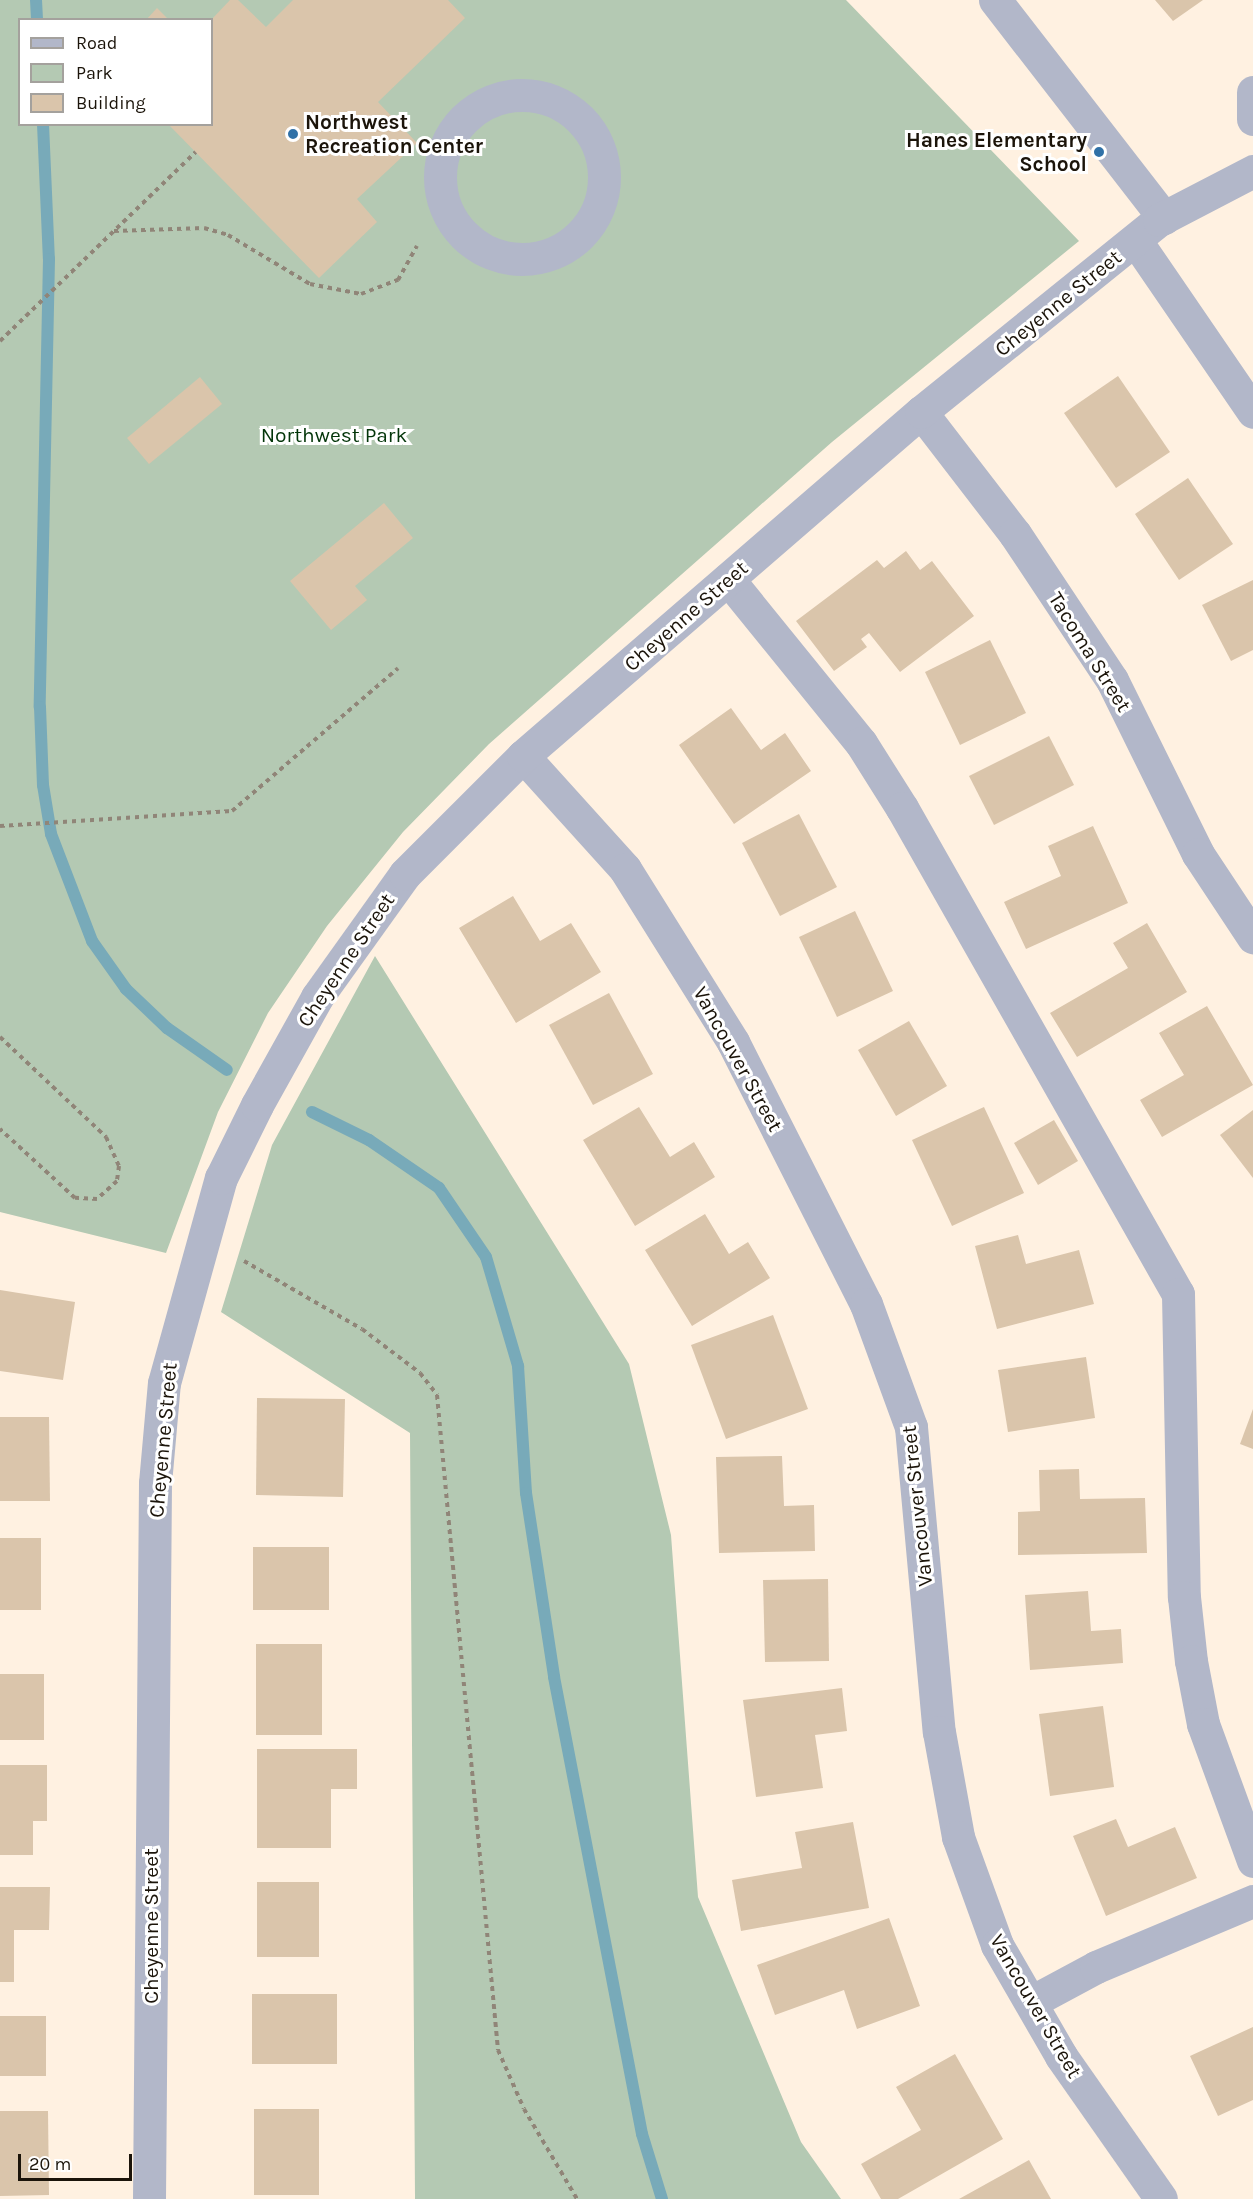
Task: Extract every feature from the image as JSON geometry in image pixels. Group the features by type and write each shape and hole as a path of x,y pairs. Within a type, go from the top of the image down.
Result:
{"street":[{"path":"995,0 1164,218"},
{"path":"1253,92 1253,119"},
{"path":"502,98 542,98 561,105 591,132 605,171 603,192 586,230 570,244 552,254 508,258 468,239 453,221 444,201 443,156 466,117 483,106 502,98"},
{"name":"Cheyenne Street","path":"149,2199 155,1483 164,1383 187,1287 221,1178 317,997 405,874 523,756 921,412 1164,218 1253,171"},
{"path":"1136,241 1253,412"},
{"name":"Tacoma Street","path":"921,412 1015,534 1112,680 1198,854 1253,937"},
{"path":"728,579 861,743 902,808 1178,1294 1184,1597 1191,1661 1203,1724 1253,1861"},
{"name":"Vancouver Street","path":"523,756 625,869 733,1042 866,1304 911,1427 939,1732 957,1837 997,1945 1030,2002 1161,2199"},
{"path":"1030,2002 1096,1967 1253,1901"}],"path":[{"path":"0,341 196,152"},
{"path":"114,231 204,228 228,235 310,284 361,294 398,279 417,246"},
{"path":"0,826 232,811 398,668"},
{"path":"0,1037 106,1137 119,1166 117,1181 97,1199 75,1198 0,1129"},
{"path":"244,1261 362,1329 420,1373 436,1395 498,2050 524,2109 578,2199"}],"green space":[{"name":"Northwest Park","path":"0,0 846,0 1079,241 832,442 489,744 403,832 327,926 268,1013 218,1112 166,1253 0,1212"},
{"path":"375,956 629,1364 671,1535 698,1897 801,2142 841,2199 415,2199 410,1433 221,1312 272,1145"}],"building":[{"name":"Northwest Recreation Center","path":"230,0 238,0 266,27 293,0 448,0 465,18 378,102 417,143 357,199 377,222 319,278 170,126 213,126 213,18"},
{"path":"1155,0 1203,0 1173,21"},
{"path":"157,8 167,18 148,18"},
{"path":"1118,376 1170,452 1116,488 1064,413"},
{"path":"200,377 222,404 149,464 127,438"},
{"path":"1188,478 1233,544 1179,580 1135,514"},
{"path":"384,503 413,538 355,586 367,600 331,630 290,581"},
{"path":"906,551 920,570 932,561 974,616 900,672 869,633 861,639 867,647 834,671 796,621 877,560 884,568"},
{"path":"1253,580 1253,650 1231,661 1202,605"},
{"path":"990,640 1026,713 960,745 925,672"},
{"path":"731,708 761,750 785,733 811,771 734,824 679,745"},
{"path":"1049,736 1074,785 994,825 969,776"},
{"path":"799,814 837,887 780,916 742,843"},
{"path":"1093,826 1128,903 1026,949 1004,902 1061,876 1048,846"},
{"path":"513,896 540,941 571,923 601,972 516,1023 459,928"},
{"path":"855,911 893,991 837,1017 799,937"},
{"path":"1147,923 1187,992 1077,1057 1050,1013 1128,968 1113,943"},
{"path":"609,993 653,1074 593,1105 549,1025"},
{"path":"1207,1006 1253,1085 1162,1137 1140,1100 1184,1075 1159,1033"},
{"path":"909,1021 947,1086 896,1116 858,1050"},
{"path":"639,1107 670,1157 694,1142 715,1177 635,1226 583,1140"},
{"path":"984,1107 1024,1193 952,1226 912,1140"},
{"path":"1253,1110 1253,1178 1220,1135"},
{"path":"1054,1120 1078,1161 1038,1185 1014,1143"},
{"path":"705,1214 729,1254 748,1242 770,1278 692,1326 645,1250"},
{"path":"1018,1235 1026,1264 1079,1250 1094,1304 997,1329 975,1246"},
{"path":"0,1290 75,1302 63,1380 0,1371"},
{"path":"773,1315 808,1409 726,1439 691,1345"},
{"path":"1086,1357 1095,1418 1008,1432 998,1370"},
{"path":"257,1398 345,1399 343,1497 256,1495"},
{"path":"1253,1409 1253,1449 1240,1444"},
{"path":"0,1417 49,1417 50,1501 0,1501"},
{"path":"782,1456 784,1506 814,1505 815,1551 719,1553 716,1457"},
{"path":"1079,1469 1080,1499 1145,1498 1147,1553 1018,1555 1018,1512 1040,1511 1039,1470"},
{"path":"0,1538 41,1538 41,1610 0,1610"},
{"path":"253,1547 329,1547 329,1610 253,1610"},
{"path":"828,1579 829,1661 765,1662 763,1580"},
{"path":"1088,1591 1091,1631 1121,1629 1123,1663 1030,1670 1025,1595"},
{"path":"256,1644 322,1644 322,1735 256,1735"},
{"path":"0,1674 44,1674 44,1740 0,1740"},
{"path":"842,1688 847,1731 815,1735 823,1788 756,1797 743,1700"},
{"path":"1103,1706 1114,1787 1050,1796 1039,1714"},
{"path":"257,1749 357,1749 357,1789 331,1789 331,1848 257,1848"},
{"path":"0,1765 47,1765 47,1821 33,1821 33,1855 0,1855"},
{"path":"1116,1819 1128,1847 1175,1827 1197,1878 1106,1916 1073,1836"},
{"path":"853,1822 869,1908 741,1931 732,1880 802,1868 795,1832"},
{"path":"257,1882 319,1882 319,1957 257,1957"},
{"path":"0,1887 50,1887 49,1930 14,1930 14,1982 0,1982"},
{"path":"889,1918 920,2006 857,2029 844,1990 775,2015 757,1965"},
{"path":"252,1994 337,1994 337,2064 252,2064"},
{"path":"0,2016 46,2016 46,2076 0,2076"},
{"path":"1253,2027 1253,2100 1218,2116 1190,2056"},
{"path":"955,2054 1003,2139 898,2199 881,2199 861,2164 921,2130 896,2087"},
{"path":"254,2109 319,2109 319,2195 254,2195"},
{"path":"0,2111 48,2111 49,2195 0,2196"},
{"path":"1029,2160 1051,2199 959,2199"}],"waterway":[{"path":"36,0 37,18"},
{"path":"43,126 49,259 40,707 43,785 51,834 92,941 126,989 167,1028 227,1070"},
{"path":"312,1112 369,1140 439,1188 486,1257 518,1366 526,1493 554,1677 642,2134 662,2199"}],"place":[{"name":"Northwest Recreation Center","path":"293,134"},
{"name":"Hanes Elementary School","path":"1099,152"}]}
